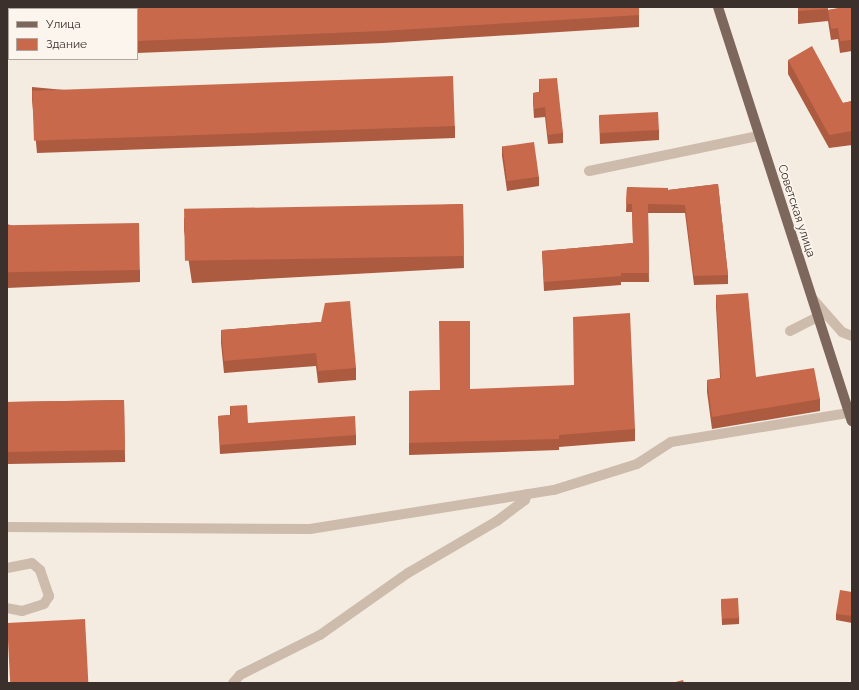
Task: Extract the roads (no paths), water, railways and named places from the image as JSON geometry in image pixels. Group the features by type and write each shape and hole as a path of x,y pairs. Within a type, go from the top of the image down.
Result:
{"main road":[{"name":"Советская улица","path":"718,7 758,136 850,417"}],"street":[{"path":"589,171 758,136"},
{"path":"809,294 842,332 852,336"},
{"path":"790,331 817,317"},
{"path":"7,527 310,529 554,490 637,464 671,442 850,417"},
{"path":"233,683 240,675 320,635 408,573 497,521 525,500 527,494"},
{"path":"7,568 32,564 40,570 49,596 44,604 22,611 7,608"}]}
